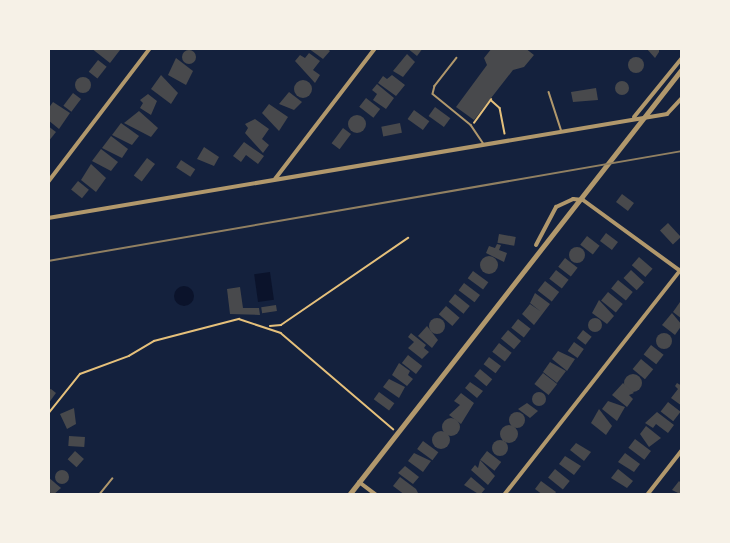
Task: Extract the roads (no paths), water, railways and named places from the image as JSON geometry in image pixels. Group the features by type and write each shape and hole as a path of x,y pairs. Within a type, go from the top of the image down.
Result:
{"street":[{"path":"48,182 150,48"},
{"path":"275,180 375,48"},
{"path":"633,117 682,58"},
{"path":"349,495 682,69"},
{"path":"48,218 484,146 633,117 667,114 682,98"},
{"path":"504,495 681,269 583,200 573,199 556,207 536,245"},
{"path":"647,495 682,450"},
{"path":"359,482 376,495"}],"lane":[{"path":"457,58 435,86 433,94 472,126 484,146"},
{"path":"549,92 561,131"},
{"path":"99,495 112,479"}],"water":[{"path":"270,272 274,300 258,302 254,274"},
{"path":"180,286 188,286 194,292 194,300 188,306 180,306 174,300 174,292"}],"railway":[{"path":"48,261 682,151"}]}
